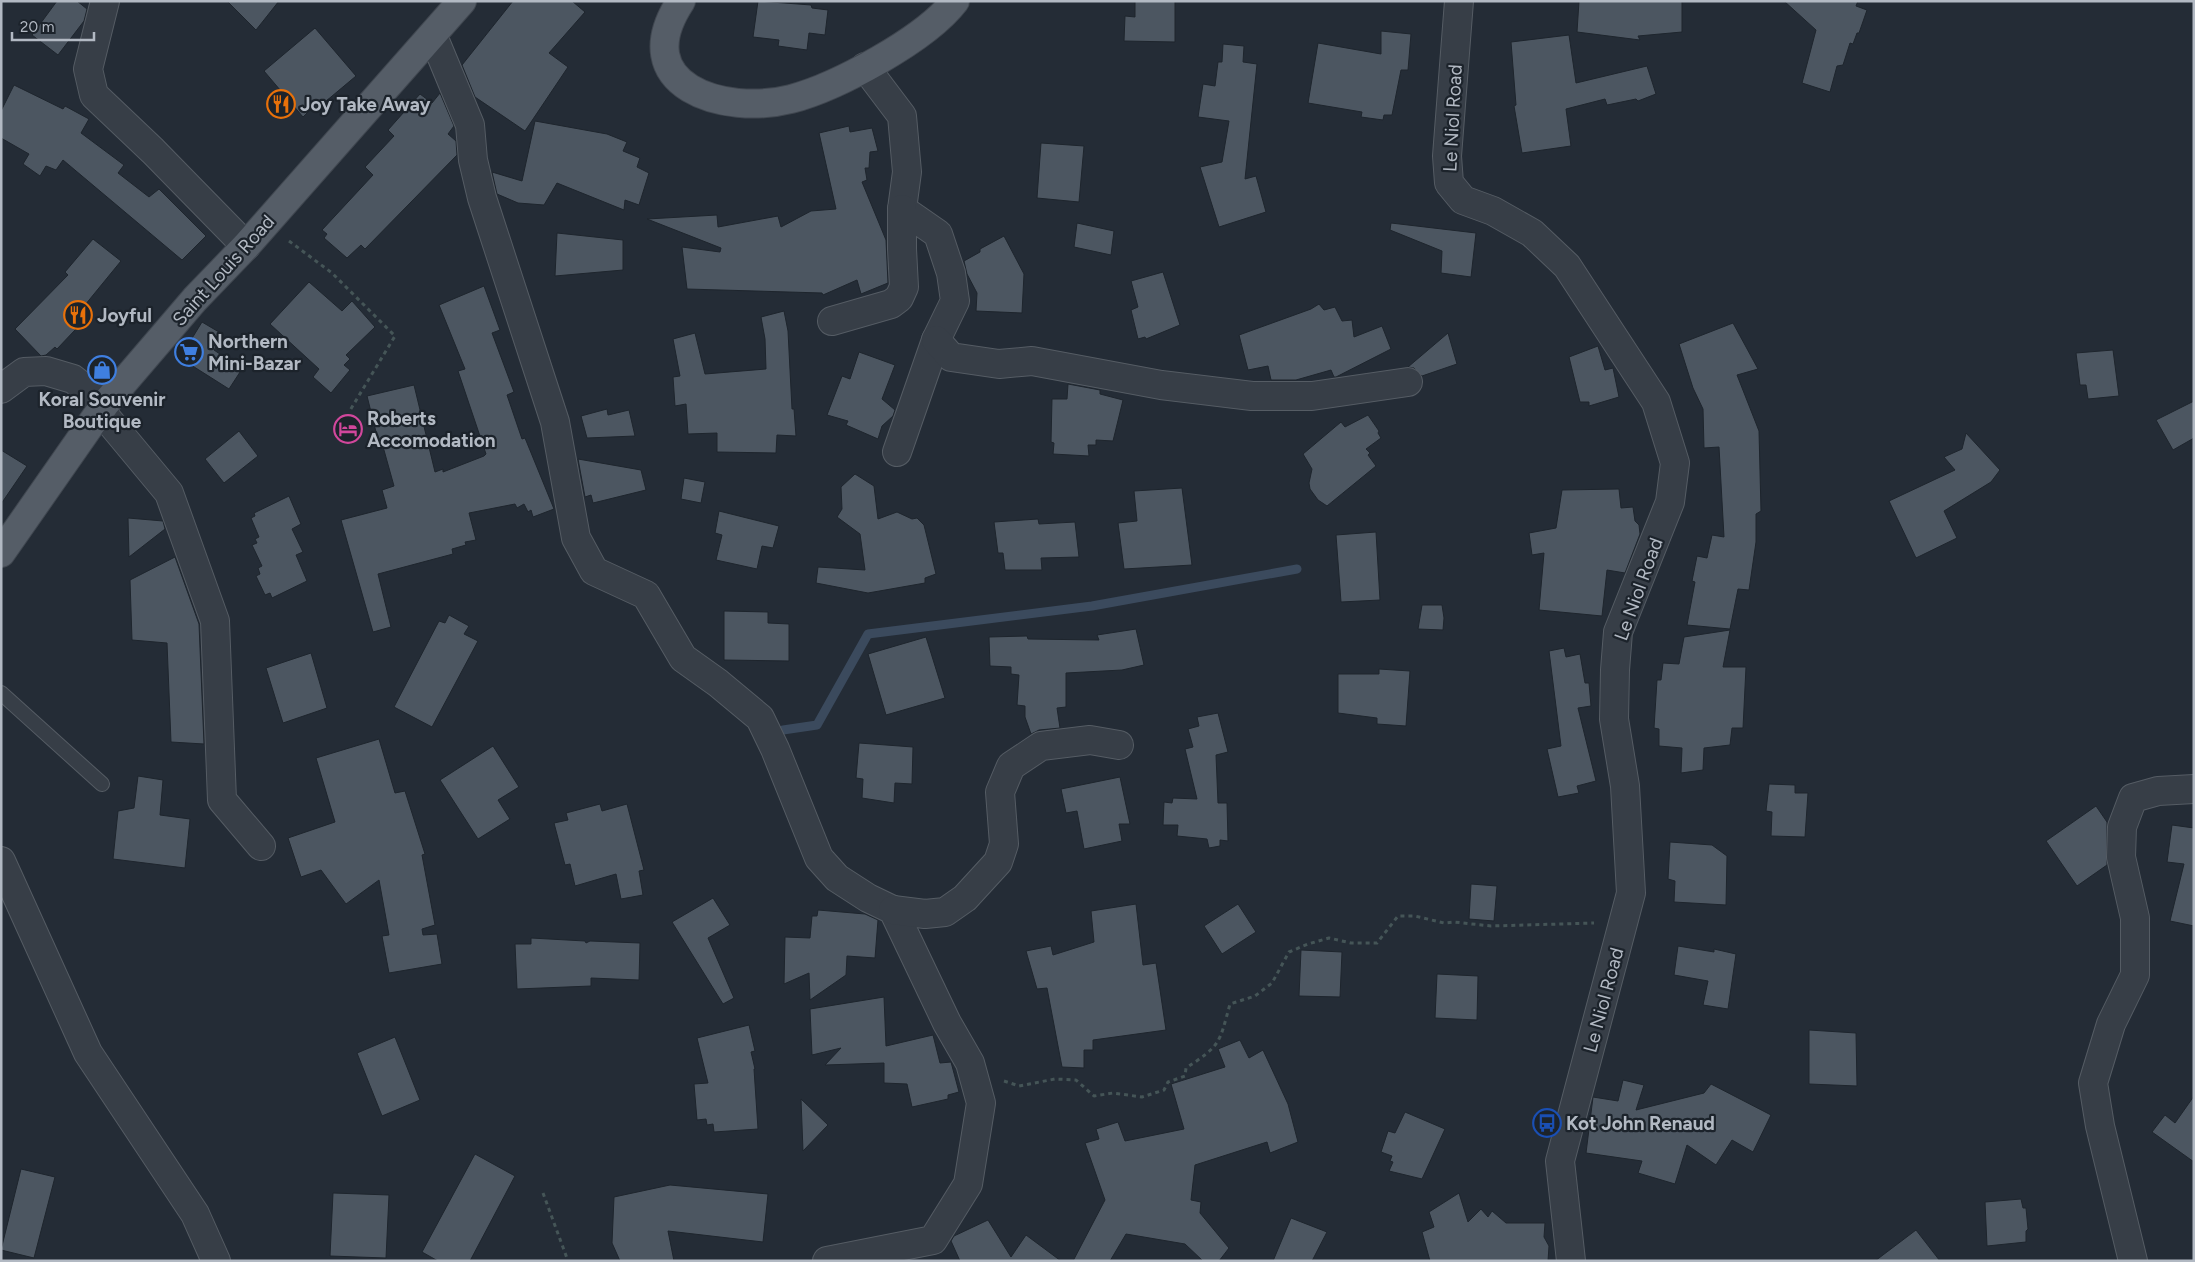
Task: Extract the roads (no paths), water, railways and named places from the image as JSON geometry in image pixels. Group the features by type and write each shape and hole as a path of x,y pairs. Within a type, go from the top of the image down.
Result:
{"main road":[{"name":"Saint Louis Road","path":"1,553 103,407 195,299 266,224 462,1"},
{"path":"681,1 666,29 664,57 669,70 699,94 725,100 752,103 791,99 848,77 914,39 949,9 955,1"}],"street":[{"path":"105,1 88,69 94,95 153,151 246,246"},
{"name":"Le Niol Road","path":"1459,1 1447,156 1449,183 1463,200 1493,211 1532,233 1567,266 1656,402 1675,463 1670,502 1618,632 1614,719 1625,786 1631,893 1560,1161 1571,1261"},
{"path":"433,36 470,125 473,160 482,198 555,422 576,538 594,571 646,595 683,658 718,683 760,718 775,749 819,858 837,878 868,898 893,910 925,914 945,912 965,898 998,862 1004,844 1000,792 1010,766 1041,746 1090,740 1119,745"},
{"path":"832,321 891,304 898,298 904,287 902,209 907,172 902,116 866,67"},
{"path":"896,452 936,340 954,301 951,273 938,234 902,209"},
{"path":"936,340 951,357 998,364 1032,361 1161,385 1252,396 1312,396 1408,382"},
{"path":"1,390 24,372 46,371 73,379 103,407 169,493 215,621 222,800 261,846"},
{"path":"2133,1261 2100,1126 2093,1083 2111,1024 2135,975 2135,918 2121,858 2122,827 2133,798 2158,791 2194,789"},
{"path":"1,861 88,1053 195,1214 216,1261"},
{"path":"827,1261 933,1240 968,1184 981,1103 970,1063 947,1023 893,910"}],"lane":[{"path":"1,693 102,784"}],"waterway":[{"path":"783,730 817,725 868,634 1092,606 1297,569"}],"place":[{"name":"Joy Take Away","path":"281,104"},
{"name":"Joyful","path":"78,315"},
{"name":"Northern Mini-Bazar","path":"189,352"},
{"name":"Koral Souvenir Boutique","path":"102,370"},
{"name":"Roberts Accomodation","path":"348,429"},
{"name":"Kot John Renaud","path":"1547,1123"}]}
